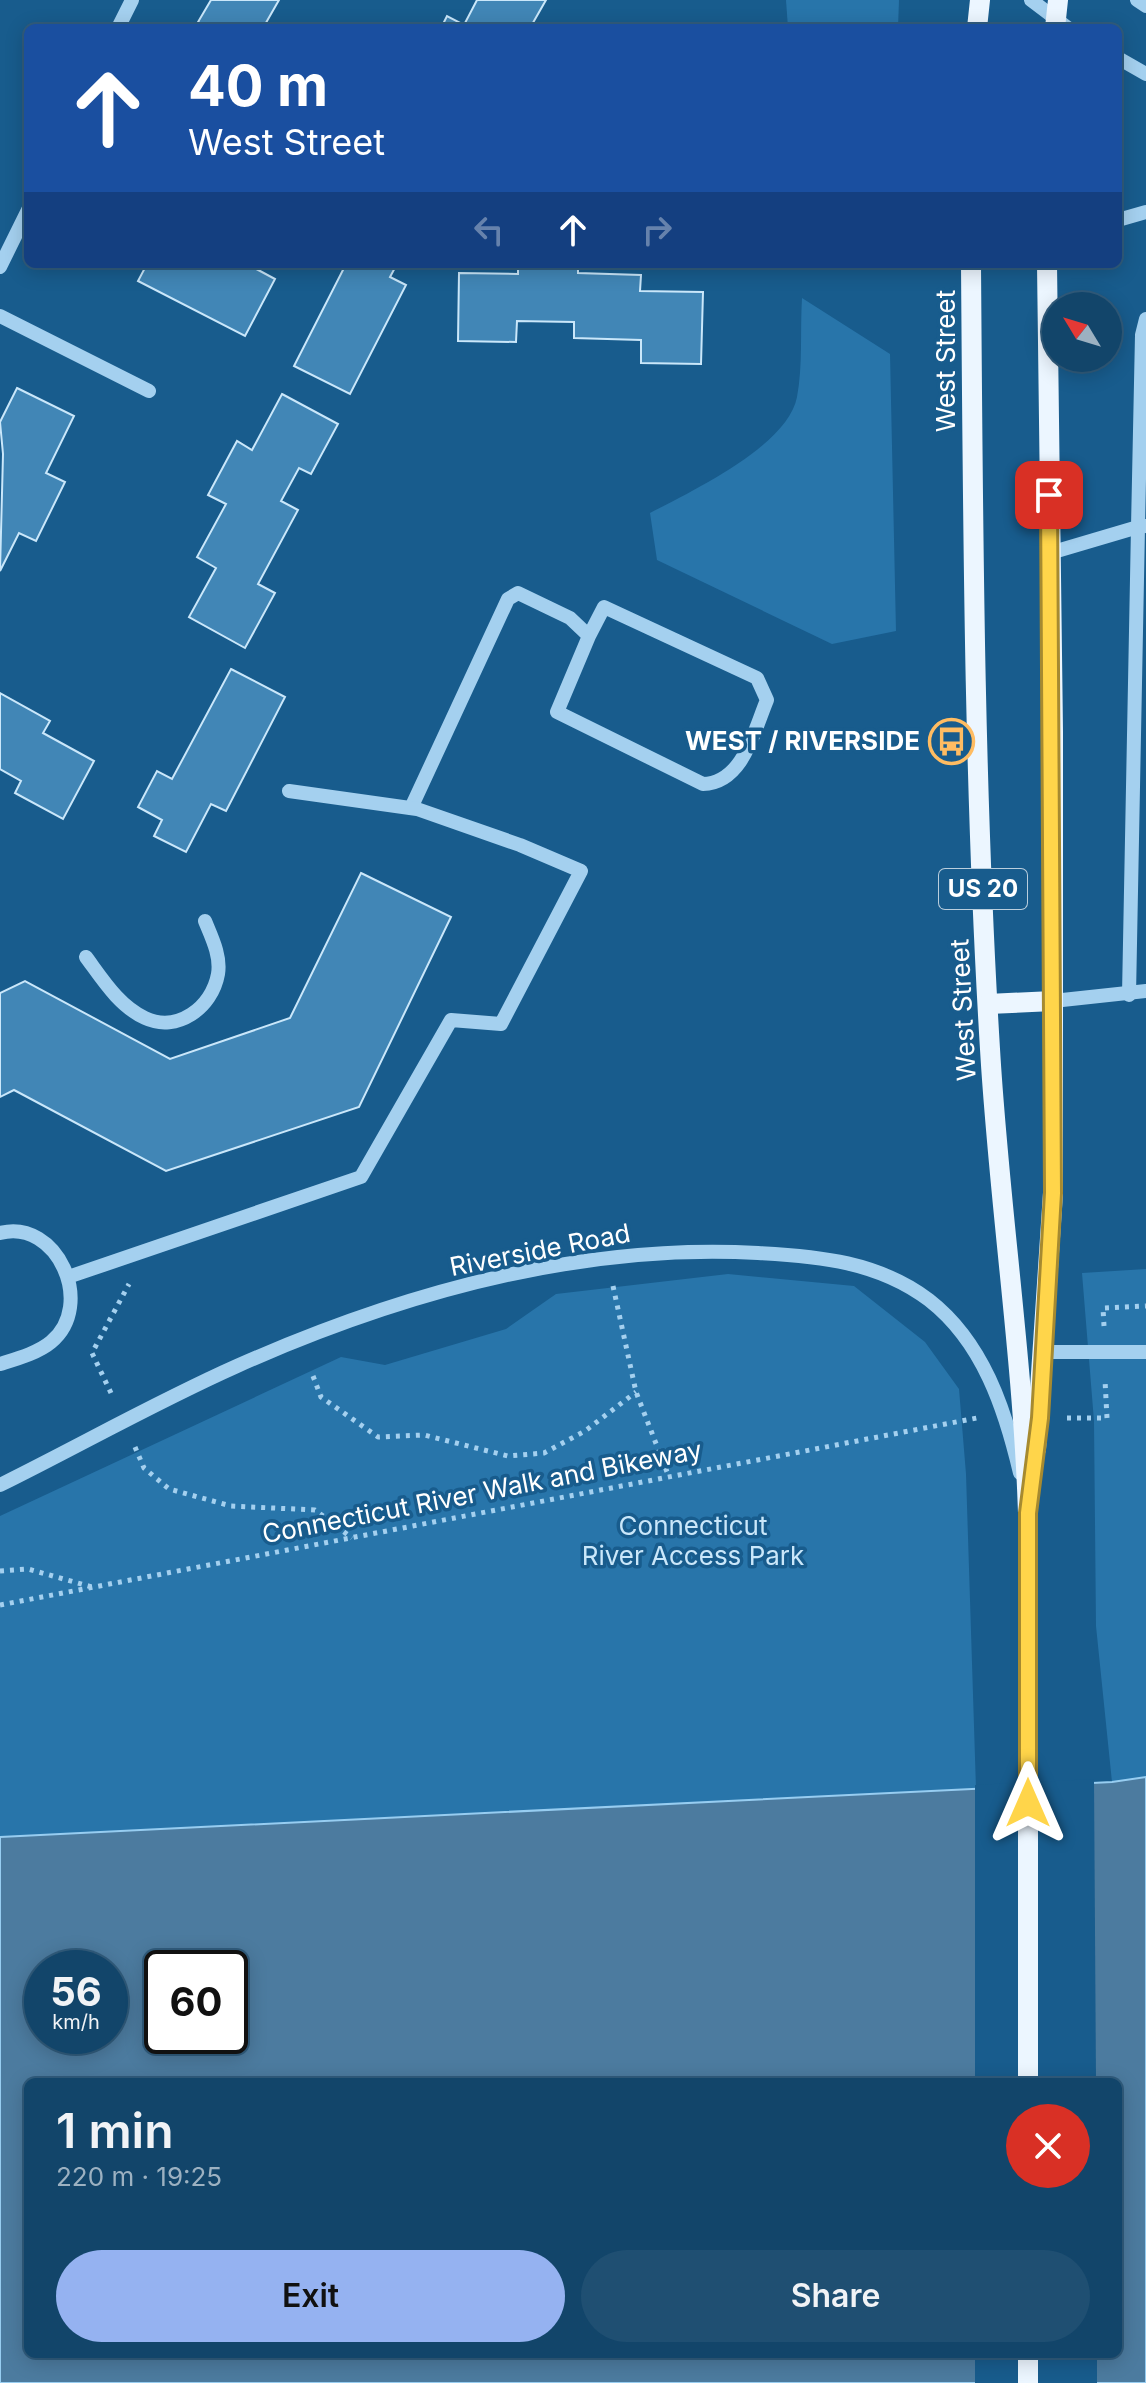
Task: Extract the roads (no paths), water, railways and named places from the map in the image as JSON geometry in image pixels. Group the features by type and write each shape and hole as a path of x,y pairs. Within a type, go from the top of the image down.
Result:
{"main road":[{"path":"977,24 980,0"},
{"name":"West Street","path":"971,268 974,657 988,1004 1025,1418 1028,1513 1028,2078"},
{"name":"West Street","path":"1028,1513 1044,1352 1053,1193 1047,268"},
{"path":"988,1004 1053,1001"},
{"path":"1028,2358 1028,2383"}],"street":[{"path":"120,24 132,0"},
{"path":"1031,0 1059,19"},
{"path":"1137,0 1146,6"},
{"path":"1122,60 1146,74"},
{"path":"1122,219 1146,212"},
{"path":"0,267 24,218"},
{"path":"0,316 149,391"},
{"path":"1129,995 1140,762 1142,335 1146,319"},
{"path":"1050,553 1142,526"},
{"path":"411,808 508,599 518,593 570,618 589,636"},
{"path":"604,607 757,678 767,700 740,765 716,784 703,784 557,712 589,636 604,607"},
{"path":"68,1277 361,1177 451,1020 501,1024 581,871 520,845 411,808 289,791"},
{"path":"86,957 127,1008 148,1020 173,1023 195,1014 208,999 218,975 216,947 205,921"},
{"path":"1053,1001 1146,991"},
{"path":"0,1233 13,1230 48,1245 65,1266 72,1291 70,1315 52,1342 0,1364"},
{"name":"Riverside Road","path":"0,1485 238,1366 373,1314 443,1292 552,1267 609,1258 727,1251 844,1261 893,1278 930,1301 974,1348 1002,1404 1028,1513"},
{"path":"1044,1352 1146,1352"}],"place":[{"name":"WEST / RIVERSIDE","path":"951,741"}],"park label":[{"name":"Connecticut River Access Park","path":"693,1541"}]}
